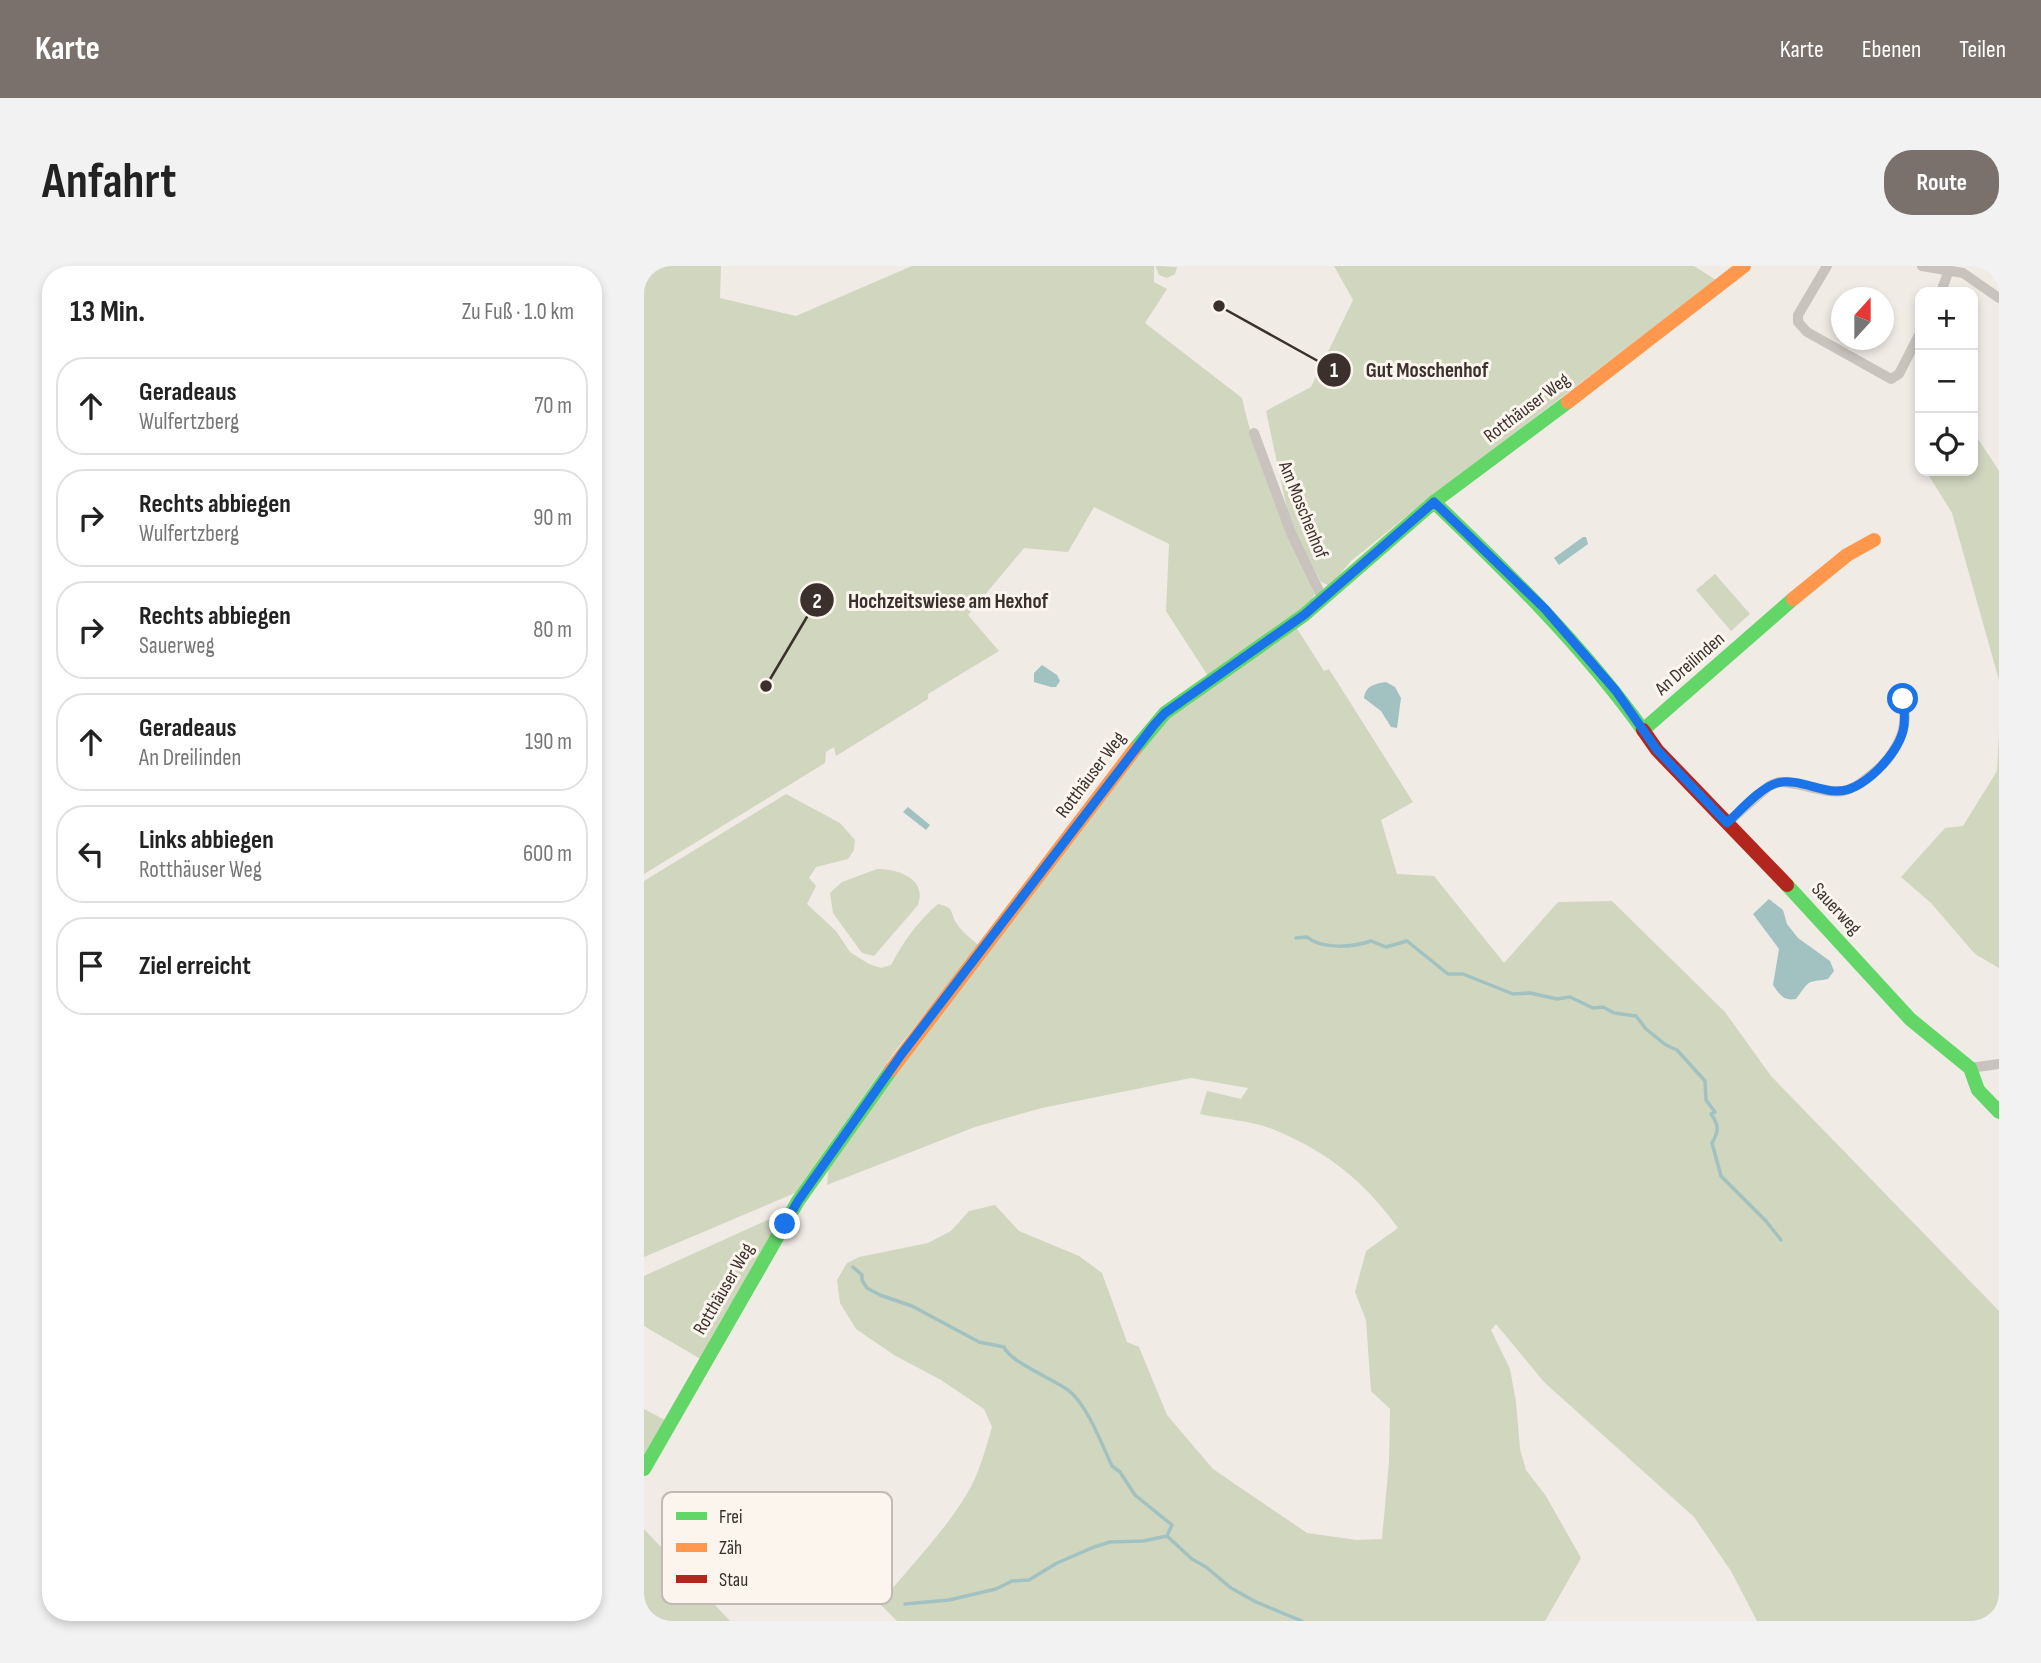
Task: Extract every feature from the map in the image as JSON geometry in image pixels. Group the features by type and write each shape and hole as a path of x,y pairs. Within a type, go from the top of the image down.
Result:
{"street":[{"name":"Rotthäuser Weg","path":"644,1469 798,1201 901,1055 1154,725 1165,713 1323,599 1434,502 1649,341 1744,266"},
{"path":"1826,266 1798,315 1798,322 1807,332 1891,379 1899,374 1915,343"},
{"path":"1922,266 1972,272 1999,298"},
{"path":"1943,287 1949,270"},
{"name":"Am Moschenhof","path":"1254,433 1291,533 1323,599"},
{"path":"1434,502 1545,609 1616,691 1643,730"},
{"name":"An Dreilinden","path":"1643,730 1816,579 1847,555 1874,540"},
{"path":"1727,823 1769,786 1779,782 1844,791 1855,787 1873,774 1893,752 1903,731 1904,708 1898,690"},
{"name":"Sauerweg","path":"1643,730 1657,750 1910,1019 1969,1068 1978,1090 1999,1112"},
{"path":"1969,1068 1999,1064"}],"green space":[{"path":"644,266 721,266 720,298 796,316 912,266 1154,266 1154,282 1167,289 1145,323 1242,398 1264,473 1315,594 1310,602 1208,676 1166,611 1169,544 1094,507 1068,552 1024,548 968,615 999,651 928,694 928,699 836,756 834,747 826,752 825,763 644,874"},
{"path":"1156,266 1177,267 1175,274 1167,278 1159,275"},
{"path":"1334,266 1694,266 1716,280 1429,498 1351,561 1330,586 1321,582 1290,523 1266,411 1311,387 1353,300"},
{"path":"1978,439 1999,471 1999,680 1952,513 1929,476 1978,476"},
{"path":"1715,574 1750,614 1731,631 1696,590"},
{"path":"1296,627 1324,671 1329,669 1413,802 1381,820 1397,874 1434,876 1504,963 1558,902 1612,901 1725,1012 1771,1076 1999,1311 1999,1621 1757,1621 1731,1571 1694,1517 1544,1382 1496,1324 1491,1330 1510,1369 1520,1449 1526,1470 1546,1496 1581,1558 1545,1621 897,1621 880,1604 892,1604 892,1590 935,1539 965,1497 978,1472 992,1427 984,1409 856,1329 840,1303 837,1280 847,1263 859,1257 928,1243 951,1231 969,1211 995,1205 1019,1231 1079,1256 1102,1273 1127,1342 1139,1347 1167,1415 1213,1469 1307,1533 1357,1540 1382,1539 1389,1462 1390,1409 1371,1391 1366,1320 1355,1292 1366,1251 1398,1228 1359,1183 1312,1148 1266,1127 1200,1114 1207,1091 1241,1099 1248,1088 1191,1078 1042,1108 975,1127 827,1185 829,1163 1121,776 1170,717"},
{"path":"1999,733 1999,968 1975,954 1931,903 1901,877 1945,828 1963,826 1997,771"},
{"path":"786,794 840,823 855,840 854,850 848,859 816,867 809,878 816,886 807,904 836,931 850,952 881,968 891,965 912,932 938,904 950,909 959,927 979,946 896,1050 795,1193 644,1257 644,881"},
{"path":"877,869 894,871 909,877 915,882 920,896 918,905 874,956 862,953 833,913 830,893 842,882"},
{"path":"783,1213 704,1361 644,1326 644,1276"},
{"path":"644,1409 667,1421 644,1460"},
{"path":"644,1529 662,1548 662,1604 714,1604 730,1621 644,1621"}],"water":[{"path":"1586,537 1588,544 1559,565 1554,558"},
{"path":"1042,665 1057,675 1060,681 1056,687 1034,682 1034,673"},
{"path":"1386,682 1395,687 1401,698 1397,728 1391,727 1381,711 1364,698 1369,688"},
{"path":"908,807 930,825 926,830 903,812"},
{"path":"1769,899 1783,910 1787,924 1798,938 1830,961 1834,971 1828,979 1809,983 1796,999 1782,996 1773,985 1779,949 1753,914"}],"waterway":[{"path":"1296,938 1307,937 1329,946 1356,945 1371,941 1386,947 1407,941 1448,974 1463,974 1513,994 1530,993 1557,999 1570,997 1593,1008 1603,1007 1614,1013 1636,1016 1646,1029 1677,1050 1705,1081 1706,1100 1715,1112 1711,1114 1717,1128 1712,1143 1721,1176 1781,1240"},
{"path":"853,1267 862,1275 867,1288 912,1306 979,1342 1004,1347 1014,1358 1068,1390 1088,1415 1112,1466 1120,1472 1135,1495 1172,1525 1167,1536"},
{"path":"905,1604 949,1600 996,1589 1012,1581 1029,1580 1057,1563 1110,1542 1143,1541 1167,1536 1231,1588 1256,1602 1302,1621"}],"traffic: fast":[{"path":"1135,749 1165,713 1304,615 1434,502 1568,402"},
{"path":"1434,502 1570,639 1643,730 1793,599"},
{"path":"1787,885 1910,1019 1970,1068 1978,1090 1999,1112"},
{"path":"644,1469 798,1201 891,1070"}],"traffic: slow":[{"path":"1568,402 1744,266"},
{"path":"1793,599 1847,555 1874,540"},
{"path":"891,1070 1135,749"}],"traffic: jam":[{"path":"1643,730 1657,750 1787,885"}],"place":[{"name":"Gut Moschenhof","path":"1219,306"},
{"name":"Hochzeitswiese am Hexhof","path":"766,686"}],"route":[{"path":"785,1224 798,1201 901,1055 1154,725 1165,713 1304,615 1434,502 1545,609 1616,691 1657,750 1727,823 1769,786 1779,782 1833,791 1855,787 1887,760 1899,743 1905,716 1903,699"}]}
